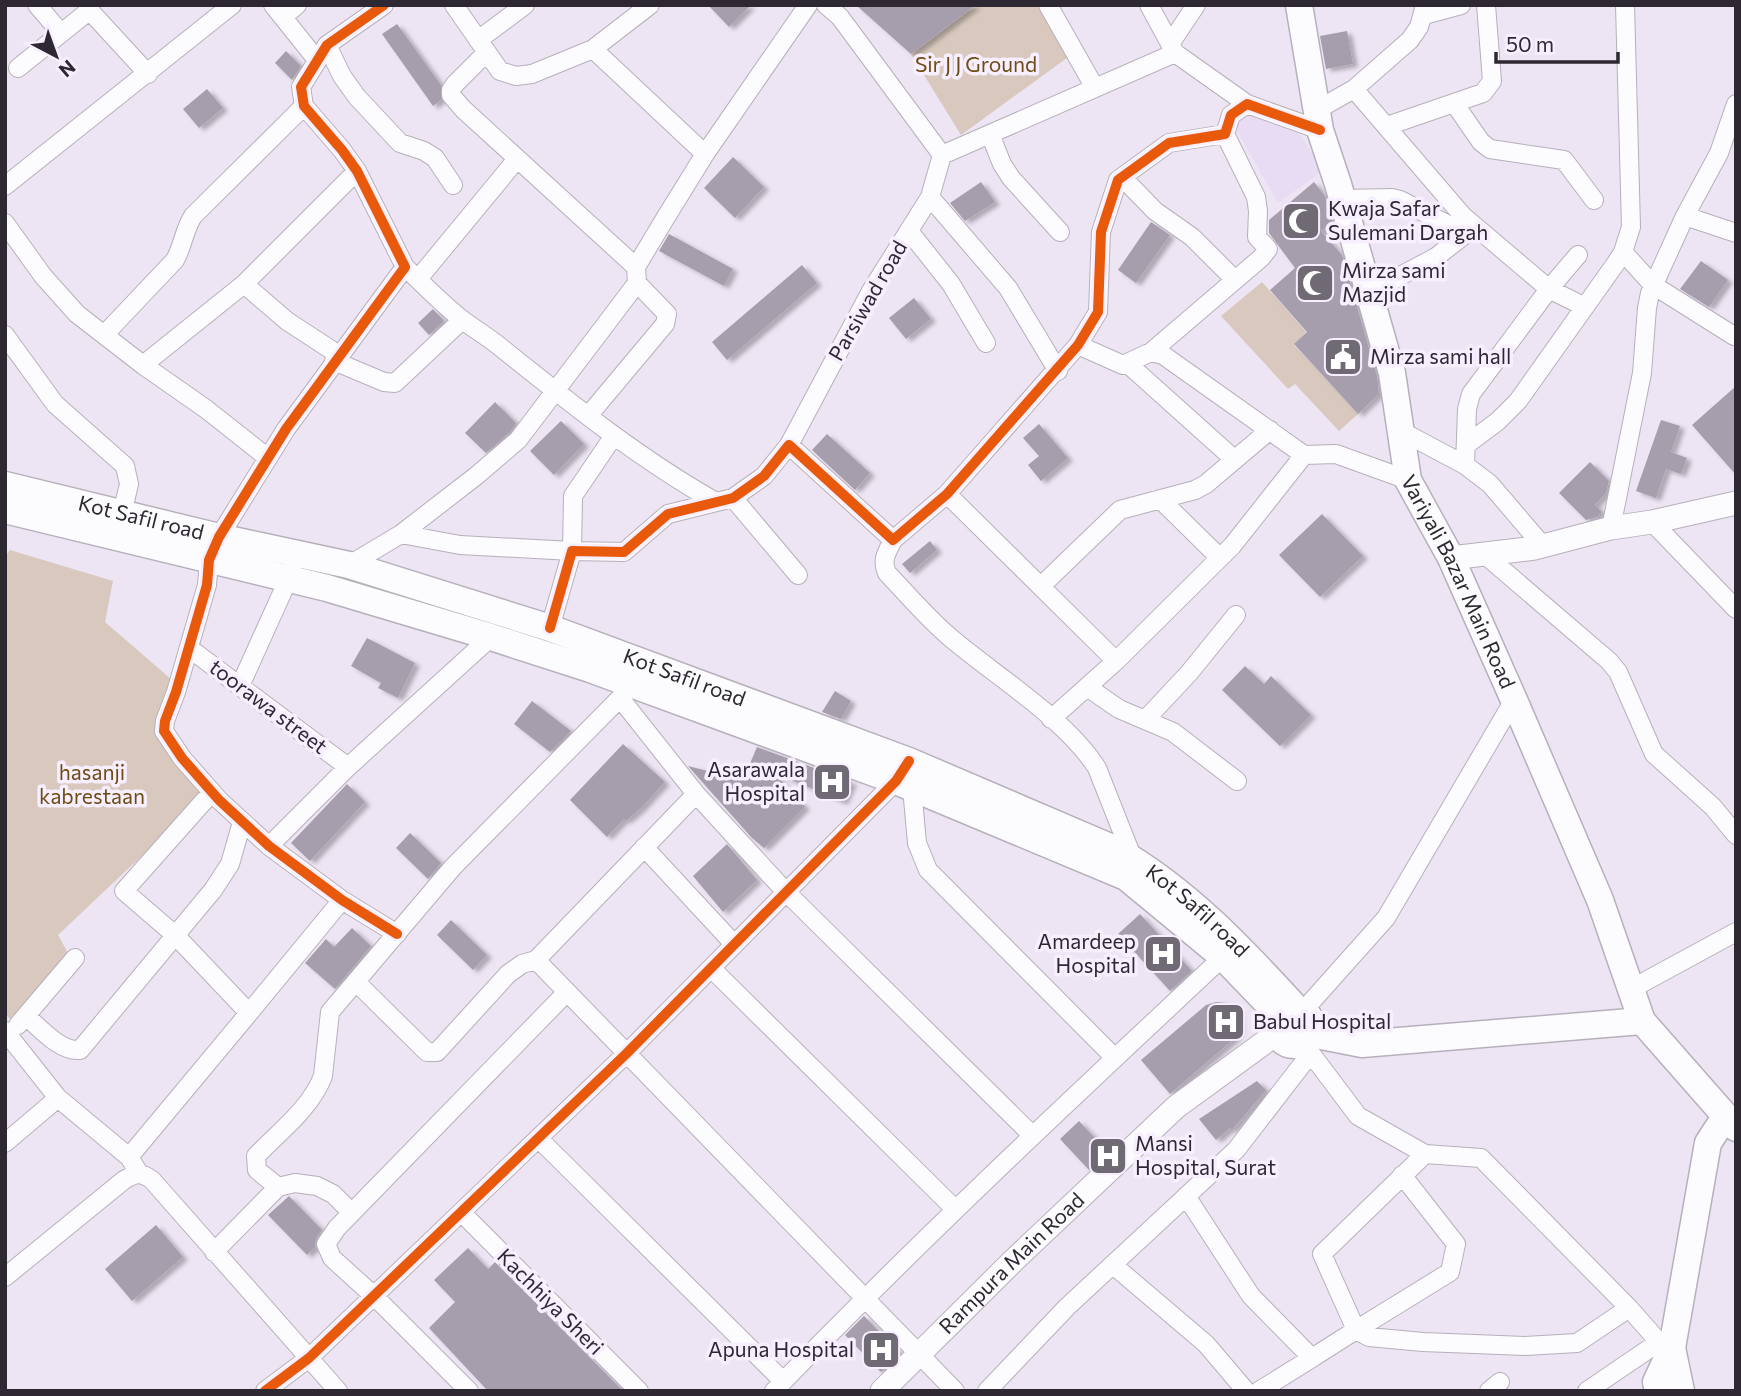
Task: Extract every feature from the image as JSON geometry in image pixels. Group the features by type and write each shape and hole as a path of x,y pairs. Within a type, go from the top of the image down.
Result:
{"main road":[{"name":"Variyali Bazar Main Road","path":"1299,5 1317,121 1392,373 1408,480 1451,558 1514,701 1600,900 1642,1021 1732,1119"},
{"name":"Kot Safil road","path":"5,485 122,514 289,578 491,637 632,682 1117,850 1155,875 1237,943 1297,1029"},
{"name":"Kot Safil road","path":"5,510 214,549 300,554 349,565 550,628 632,682"},
{"name":"Kot Safil road","path":"905,777 1126,877 1223,957 1297,1029"},
{"path":"1297,1029 1362,1044 1642,1021"},
{"path":"1658,1391 1656,1382 1708,1143 1732,1119"},
{"path":"1666,1345 1681,1391"}],"street":[{"path":"37,5 61,33"},
{"path":"5,186 232,5"},
{"path":"384,5 322,52 301,87 304,106 357,171 411,273 462,320 497,344 612,437 724,500 798,575"},
{"path":"454,5 500,71 516,76 532,74 593,49 650,5"},
{"path":"525,5 483,46 450,90 451,95 636,275 667,314 665,324 588,416"},
{"path":"349,565 401,534 518,440 555,393 636,275 705,155 808,5"},
{"path":"826,5 840,18 942,155 1095,88 1173,48 1196,5"},
{"path":"1048,5 1095,88"},
{"path":"1149,5 1173,48 1247,104 1317,121 1410,40 1419,27 1424,10 1461,5"},
{"path":"1387,126 1483,93 1492,81 1486,5"},
{"path":"1466,445 1498,421 1518,401 1623,252 1630,228 1625,5"},
{"path":"284,9 357,97 400,143 424,150 435,158 453,185"},
{"path":"18,68 91,12 148,74"},
{"path":"593,49 705,155"},
{"path":"1354,89 1453,205 1470,230"},
{"path":"1454,103 1481,142 1490,149 1564,160 1594,200"},
{"path":"1079,345 1117,363 1128,364 1151,352 1268,249 1257,237 1256,197 1225,134 1231,115 1247,104"},
{"path":"1611,528 1642,373 1647,308 1653,285 1685,216 1719,153 1736,104"},
{"path":"104,335 175,260 183,246 184,235 193,216 304,106"},
{"path":"989,134 1011,178 1060,232"},
{"path":"1133,859 1097,768 1081,746 939,628 887,573 883,565 884,557 893,540 947,494 1079,345 1098,312 1101,232 1118,180 1169,143 1225,134"},
{"name":"Parsiwad road","path":"724,500 764,476 789,445 871,291 930,197 942,155"},
{"path":"214,549 286,429 337,358 411,273 517,159"},
{"path":"143,365 244,284 357,171"},
{"path":"1122,177 1155,211 1198,241 1235,280"},
{"path":"930,197 1008,288 1058,371"},
{"path":"1342,200 1392,198 1470,230 1549,289 1585,307"},
{"path":"1685,216 1736,233"},
{"path":"5,223 66,303 143,365 206,409 268,458"},
{"path":"1370,292 1436,257 1470,230"},
{"path":"909,231 946,276 986,343"},
{"path":"1623,252 1653,285 1734,336"},
{"path":"1465,465 1467,409 1471,394 1549,289 1578,255"},
{"path":"244,284 276,313 337,358 384,382 395,383 462,320"},
{"path":"5,335 55,404 125,466 129,484 122,514"},
{"path":"1151,352 1163,355 1304,455"},
{"path":"1128,364 1235,460"},
{"path":"1041,586 1114,514 1128,507 1195,491 1270,430"},
{"path":"1401,431 1465,465 1499,491 1543,546"},
{"path":"550,628 572,551 573,496 612,437"},
{"path":"789,445 893,540"},
{"path":"1051,719 1116,660 1220,558 1304,455 1336,454 1408,480"},
{"path":"947,494 1116,660"},
{"path":"1160,499 1220,558"},
{"path":"401,534 460,545 624,552 668,514 724,500"},
{"path":"1451,558 1543,546 1611,528 1652,522 1736,503"},
{"path":"1652,522 1736,609"},
{"name":"toorawa street","path":"212,792 182,758 164,731 207,585 214,549"},
{"path":"240,686 300,554"},
{"path":"1485,554 1614,666 1654,754 1713,807 1736,835"},
{"path":"1144,720 1182,681 1236,615"},
{"path":"269,846 348,767 491,637"},
{"name":"toorawa street","path":"189,648 348,767"},
{"path":"278,1187 257,1170 256,1156 309,1101 320,1084 330,1012 453,867 632,682 696,794 785,891 1032,1135"},
{"path":"1087,687 1119,709 1173,732 1237,780"},
{"path":"987,1391 1067,1307 1236,1150 1297,1029 1386,918 1514,701"},
{"path":"265,1391 309,1358 462,1213 626,1054 785,891 905,777"},
{"path":"905,777 917,843 928,870 1115,1058"},
{"path":"249,1013 175,935 124,891 212,792 269,846 342,900 397,934"},
{"path":"356,982 427,1052 437,1052 508,974 522,964 536,960 696,794"},
{"path":"26,1016 62,1046 73,1051 80,1050 213,890 230,864 242,822"},
{"path":"644,848 734,944"},
{"path":"129,1157 342,900"},
{"path":"1631,989 1736,932"},
{"path":"538,1138 778,1386 955,1209 1223,957"},
{"path":"75,958 26,1016 7,1033 58,1098 129,1157 139,1173 152,1180 338,1391"},
{"path":"536,960 955,1391"},
{"path":"711,968 955,1209"},
{"path":"469,1391 332,1258 326,1244 351,1212 566,993"},
{"path":"1297,1029 1358,1116 1425,1154 1481,1158 1666,1345 1587,1391"},
{"name":"Rampura Main Road","path":"882,1391 1175,1107 1297,1029"},
{"path":"5,1143 58,1098"},
{"path":"1425,1154 1322,1254 1356,1330 1369,1337 1436,1342 1525,1346 1577,1343 1629,1308"},
{"path":"5,1277 124,1180 139,1173"},
{"path":"1259,1391 1450,1272 1456,1244 1402,1175"},
{"path":"214,1252 278,1187 295,1183 317,1186 333,1194 351,1212"},
{"path":"1186,1196 1251,1296 1312,1358"},
{"name":"Kachhiya Sheri","path":"462,1213 639,1391"},
{"path":"1113,1265 1206,1343 1246,1391"}],"shaded area":[{"path":"1243,114 1269,119 1298,132 1324,170 1278,203 1236,129"}],"green space":[{"name":"Sir J J Ground","path":"976,5 1042,5 1071,55 961,135 911,54"},
{"path":"1262,282 1306,332 1294,345 1358,414 1339,431 1295,384 1288,389 1221,316"},
{"name":"hasanji kabrestaan","path":"10,550 113,581 105,622 172,680 158,733 205,791 149,849 58,935 73,962 10,1019 5,1013 5,557"}],"building":[{"path":"708,5 751,5 729,27"},
{"path":"856,5 976,5 911,54"},
{"path":"397,24 441,85 441,100 433,106 382,34"},
{"path":"1347,31 1353,64 1326,69 1320,36"},
{"path":"286,51 301,66 292,80 275,63"},
{"path":"207,89 223,108 199,128 183,109"},
{"path":"733,157 764,187 735,218 704,188"},
{"path":"981,182 995,202 965,221 950,203"},
{"path":"1314,182 1325,196 1333,222 1321,231 1342,255 1377,376 1379,394 1358,414 1294,344 1307,332 1270,290 1295,268 1269,233 1269,220"},
{"path":"1151,222 1170,235 1136,283 1118,270"},
{"path":"669,234 733,269 724,286 659,251"},
{"path":"1701,261 1728,280 1709,307 1680,289"},
{"path":"802,265 817,283 727,360 712,342"},
{"path":"914,298 931,319 906,339 889,318"},
{"path":"433,309 444,321 429,335 418,323"},
{"path":"1736,386 1736,475 1692,425"},
{"path":"495,402 516,423 510,432 486,453 465,433"},
{"path":"1661,420 1680,426 1671,452 1687,458 1681,474 1666,469 1656,498 1636,491"},
{"path":"561,421 584,444 554,475 530,451"},
{"path":"1039,424 1068,458 1041,481 1028,465 1039,456 1023,438"},
{"path":"827,434 870,473 855,490 812,450"},
{"path":"1590,462 1609,481 1606,493 1595,505 1602,512 1597,517 1586,520 1559,493"},
{"path":"1322,514 1363,556 1320,597 1279,555"},
{"path":"930,541 937,550 910,573 902,564"},
{"path":"367,638 415,663 398,698 378,688 381,683 351,666"},
{"path":"1245,666 1264,684 1271,676 1311,715 1280,746 1222,690"},
{"path":"835,691 851,701 841,719 822,712"},
{"path":"532,701 571,731 550,752 514,724"},
{"path":"623,744 665,782 641,808 626,821 624,819 607,837 570,800"},
{"path":"757,747 852,782 843,802 773,772 805,807 764,848 688,766 743,780"},
{"path":"347,784 365,802 310,861 291,843"},
{"path":"410,833 441,863 428,879 396,848"},
{"path":"727,844 757,880 723,912 693,876"},
{"path":"1140,914 1192,971 1170,991 1118,934"},
{"path":"451,920 487,955 473,970 437,935"},
{"path":"352,928 371,946 335,989 305,963 326,939 334,947"},
{"path":"1227,1003 1238,1014 1239,1029 1235,1038 1170,1094 1141,1060 1206,1005"},
{"path":"1257,1081 1266,1090 1232,1130 1230,1128 1216,1140 1199,1119"},
{"path":"1079,1121 1108,1152 1089,1170 1060,1139"},
{"path":"289,1196 322,1230 316,1238 315,1247 307,1255 268,1215"},
{"path":"156,1225 183,1257 132,1301 105,1269"},
{"path":"468,1248 488,1269 495,1262 623,1391 488,1391 429,1328 455,1302 434,1280"},
{"path":"864,1316 900,1353 881,1372 845,1335"}],"cycle path":[{"path":"384,5 327,45 301,87 304,106 357,171 405,267 286,429 219,537 209,560 207,585 164,731 182,758 219,800 269,846 342,900 397,934"},
{"path":"550,628 572,551 624,552 668,514 733,498 764,476 789,445 893,540 947,494 1078,345 1098,312 1101,232 1118,180 1169,143 1225,134 1231,115 1247,104 1320,130"},
{"path":"265,1391 309,1358 626,1054 896,781 909,761"}],"place":[{"name":"Kwaja Safar Sulemani Dargah","path":"1301,221"},
{"name":"Mirza sami Mazjid","path":"1315,283"},
{"name":"Mirza sami hall","path":"1343,357"},
{"name":"Asarawala Hospital","path":"832,782"},
{"name":"Amardeep Hospital","path":"1163,954"},
{"name":"Babul Hospital","path":"1226,1022"},
{"name":"Mansi Hospital, Surat","path":"1108,1156"},
{"name":"Apuna Hospital","path":"881,1350"}]}
